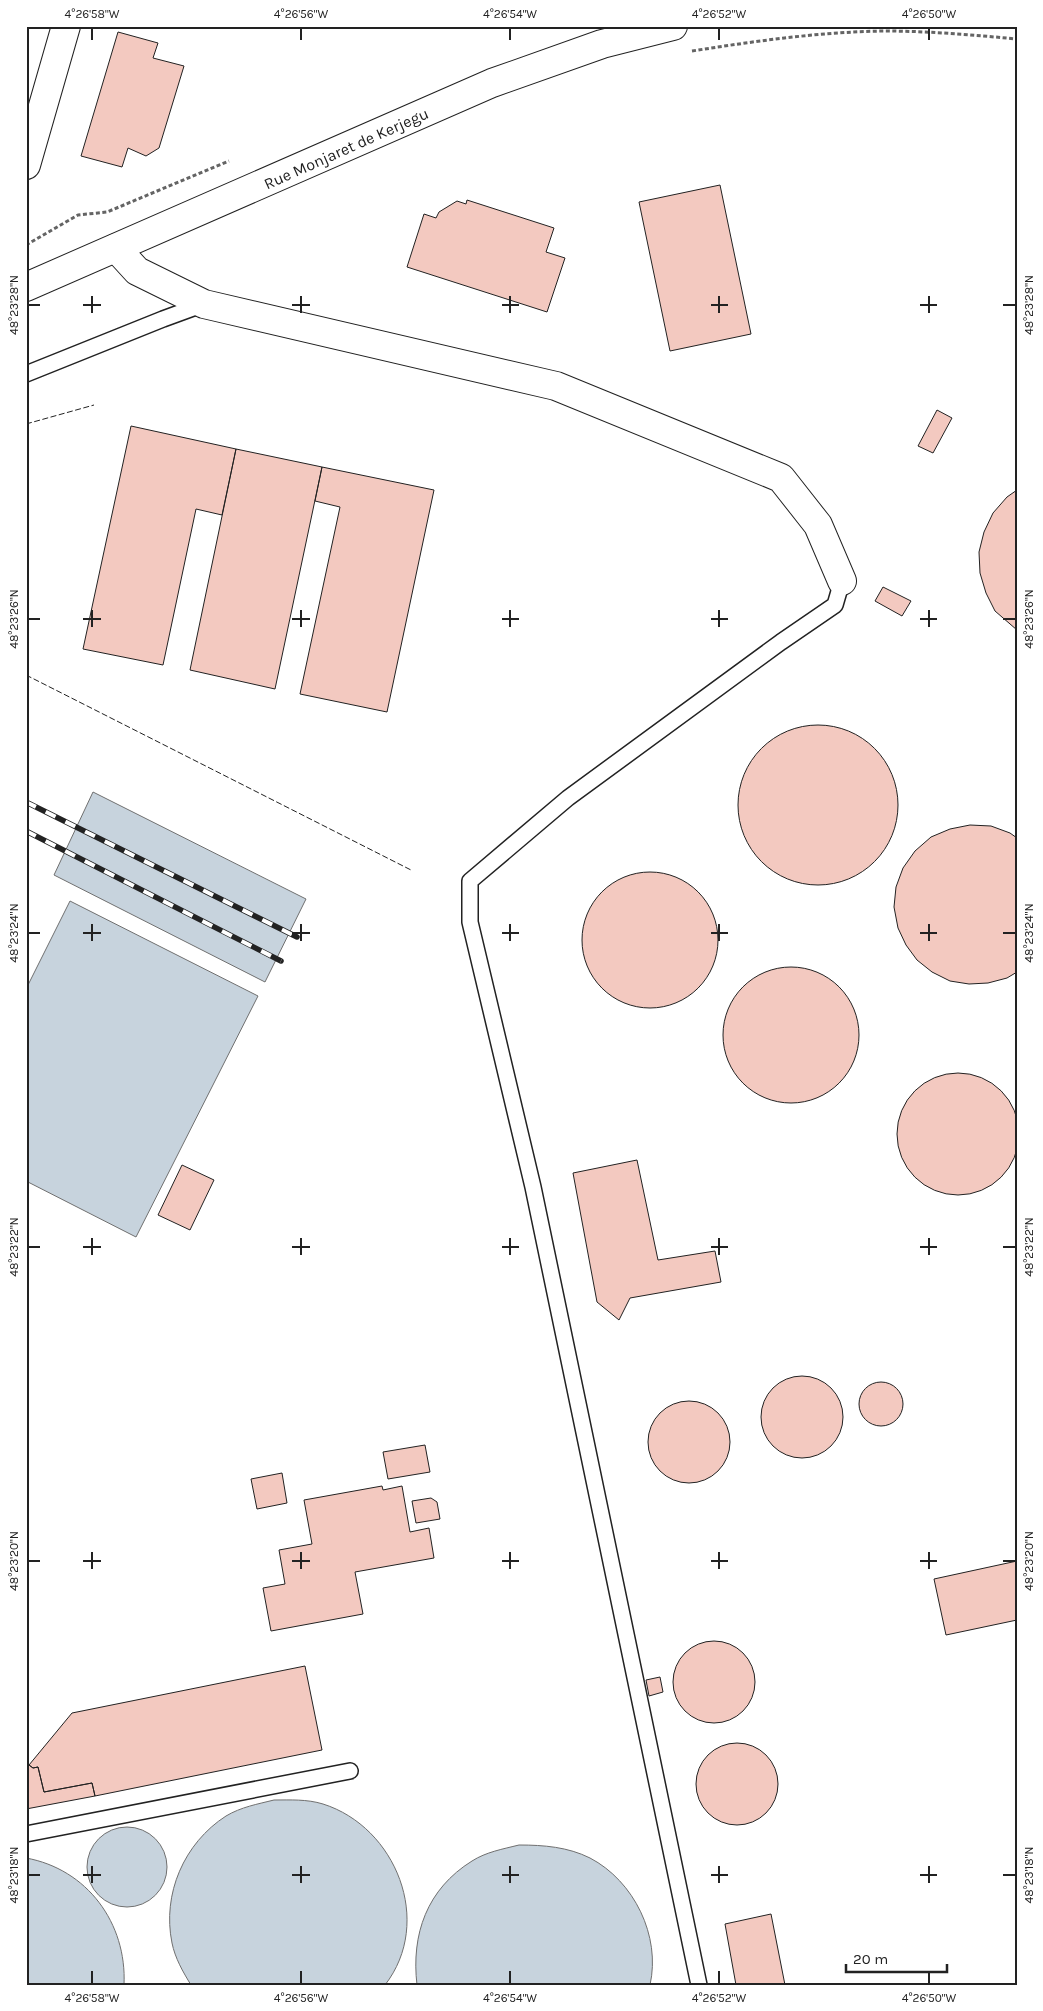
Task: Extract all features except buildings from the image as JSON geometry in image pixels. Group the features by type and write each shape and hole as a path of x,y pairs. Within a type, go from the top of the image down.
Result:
{"street":[{"path":"26,165 66,26"},
{"name":"Rue Monjaret de Kerjegu","path":"28,283 116,248 492,83 602,44 660,28"},
{"path":"116,248 137,272 204,304 556,386 781,478 818,525 842,581"}],"lane":[{"path":"26,374 204,304"},
{"path":"698,1985 533,1187 470,922 470,881 568,798 781,642 835,605 842,581"},
{"path":"26,1834 350,1771"}],"path":[{"path":"690,52 763,40 884,31 948,32 1017,39"}],"shaded area":[{"path":"93,792 306,899 265,982 54,875"},
{"path":"70,901 258,996 136,1237 26,1181 26,989"},
{"path":"274,1800 317,1802 349,1816 370,1833 388,1855 400,1880 406,1906 406,1933 399,1960 385,1985 191,1985 188,1980 175,1954 170,1925 170,1906 180,1871 198,1840 211,1827 232,1813"},
{"path":"127,1827 142,1830 155,1839 164,1852 167,1867 164,1882 155,1895 142,1904 127,1907 112,1904 99,1895 90,1882 87,1867 90,1852 99,1839 112,1830"},
{"path":"519,1845 556,1847 582,1854 606,1868 619,1881 631,1895 641,1912 647,1929 652,1966 650,1985 417,1985 417,1948 420,1931 425,1914 433,1899 456,1872 472,1861 489,1853"},
{"path":"26,1858 48,1864 67,1874 85,1887 99,1902 110,1920 119,1941 123,1962 124,1985 26,1985"}],"railway":[{"path":"26,802 297,937"},
{"path":"26,831 281,961"}],"fence":[{"path":"26,424 94,405"},
{"path":"26,675 411,870"}]}
